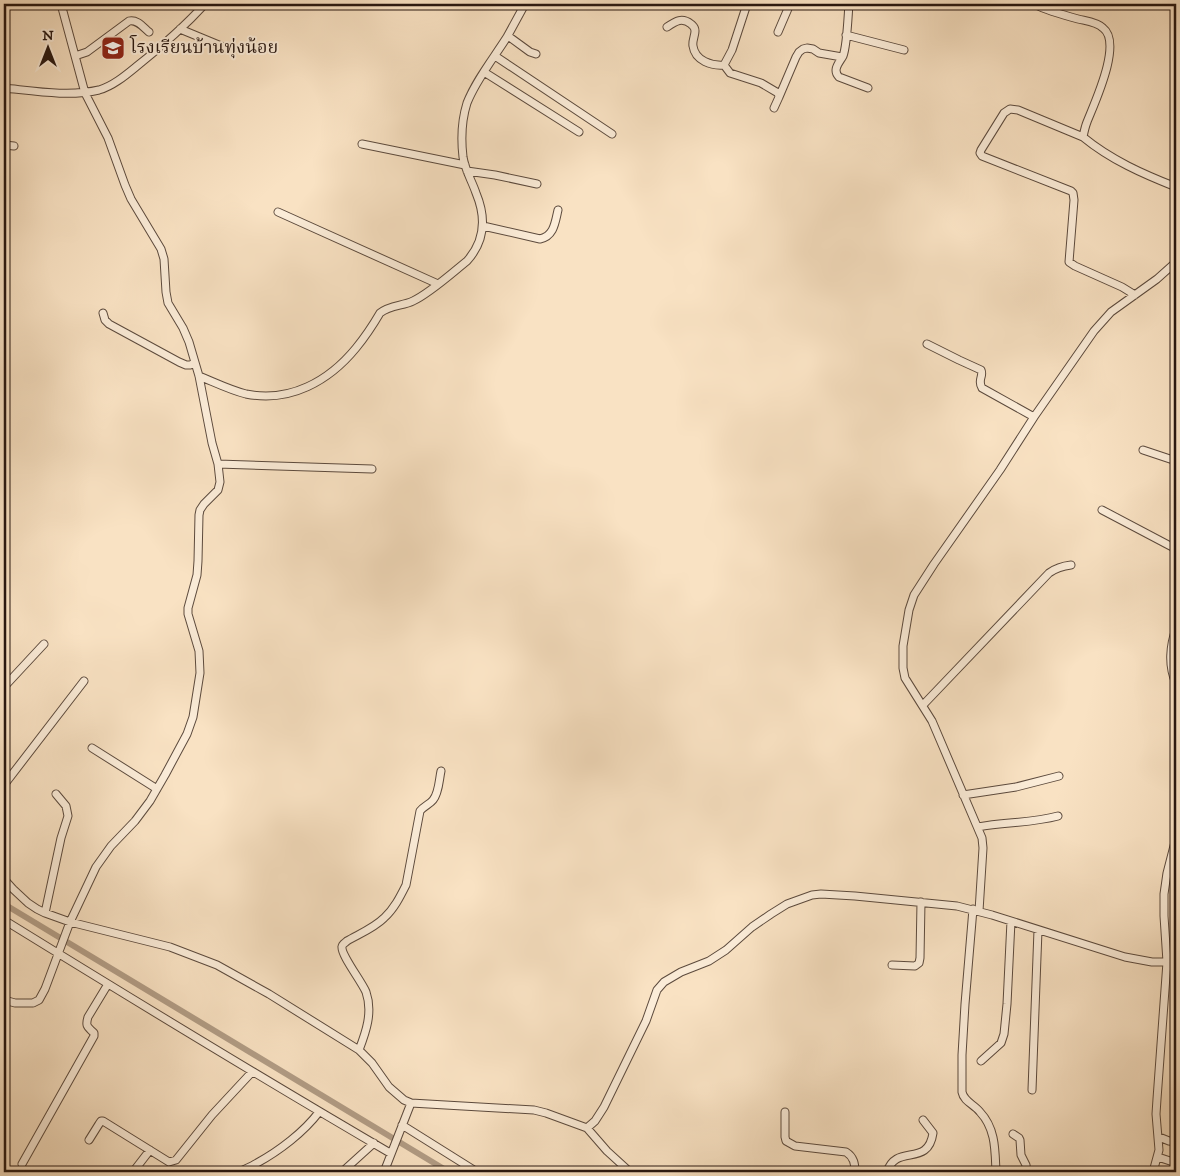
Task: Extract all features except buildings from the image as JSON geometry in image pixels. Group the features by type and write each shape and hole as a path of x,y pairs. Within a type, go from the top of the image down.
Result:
{"street":[{"path":"4,1000 15,1003 33,1003 39,1000 45,989 70,922 96,867 111,846 135,821 150,801 180,748 193,717 200,673 200,657 188,608 197,575 200,510 218,490 220,475 199,376 189,342 168,303 164,259 161,249 131,198 108,138 85,92 61,4"},
{"path":"4,88 46,92 101,90 121,79 154,53 205,4"},
{"path":"199,376 234,390 257,395 284,394 300,390 325,378 356,349 380,313 414,301 467,261 473,254 480,239 482,214 477,195 466,168 463,150 466,110 473,91 508,36 525,4"},
{"path":"724,65 732,50 747,4"},
{"path":"778,32 790,4"},
{"path":"849,4 842,57 837,65 836,75 868,88"},
{"path":"1034,4 1053,12 1096,24 1104,28 1109,35 1109,61 1083,137"},
{"path":"667,27 679,20 688,22 695,30 692,46 695,54 706,63 715,66 724,65"},
{"path":"76,56 87,52 129,21 136,21 148,32"},
{"path":"180,29 226,48"},
{"path":"846,35 904,50"},
{"path":"508,36 530,52 536,54"},
{"path":"774,108 796,57 803,49 813,49 819,53 842,57"},
{"path":"494,56 612,134"},
{"path":"724,65 730,72 761,83 778,93 779,96"},
{"path":"484,72 578,132"},
{"path":"1135,295 1069,262 1074,200 1071,191 982,156 981,150 1004,113 1010,109 1018,110 1083,137 1098,149 1128,167 1176,187"},
{"path":"362,144 538,184"},
{"path":"4,145 14,146"},
{"path":"482,226 540,239 546,238 550,235 558,210"},
{"path":"278,212 438,284"},
{"path":"996,1172 995,1145 990,1125 980,1112 963,1098 962,1092 965,1004 983,842 940,738 923,705 905,678 903,646 909,610 914,595 934,564 1103,320 1119,306 1167,272 1176,262"},
{"path":"103,313 106,322 179,362 186,365 195,363"},
{"path":"927,344 981,370 983,373 980,383 982,388 1034,417"},
{"path":"1143,450 1176,461"},
{"path":"218,464 372,469"},
{"path":"1102,510 1176,549"},
{"path":"923,705 1049,574 1056,568 1071,565"},
{"path":"1176,629 1171,657 1176,683"},
{"path":"4,687 44,644"},
{"path":"4,785 84,681"},
{"path":"92,748 157,789"},
{"path":"360,1050 368,1020 368,1002 361,981 344,956 343,944 382,920 401,896 406,885 420,811 432,802 436,796 441,771"},
{"path":"963,795 1059,776"},
{"path":"45,913 61,838 68,816 66,806 56,794"},
{"path":"978,827 1058,816"},
{"path":"1153,1172 1159,1150 1157,1107 1167,962 1164,894 1176,838"},
{"path":"4,879 28,903 45,913 70,922 170,947 218,964 360,1050 372,1063 389,1088 411,1104 534,1110 546,1113 587,1128 607,1151 630,1172"},
{"path":"587,1128 595,1121 604,1107 646,1021 657,990 664,982 681,972 709,961 726,950 752,927 771,914 787,904 806,897 821,894 957,906 1010,920 1126,957 1152,962 1176,962"},
{"path":"892,965 915,966 919,963 921,902"},
{"path":"4,920 319,1112 374,1143 392,1150"},
{"path":"981,1060 1000,1043 1004,1034 1010,920"},
{"path":"1032,1090 1038,930"},
{"path":"22,1164 94,1036 94,1033 86,1023 108,984"},
{"path":"89,1140 101,1121 104,1121 169,1162 172,1162 176,1160 212,1115 252,1072"},
{"path":"384,1172 411,1104"},
{"path":"240,1172 278,1150 311,1123 319,1112"},
{"path":"784,1112 786,1140 796,1146 846,1152 853,1160 855,1172"},
{"path":"887,1172 888,1167 895,1159 921,1152 927,1149 932,1142 933,1133 923,1120"},
{"path":"401,1128 477,1172"},
{"path":"1013,1134 1020,1140 1021,1155 1027,1172"},
{"path":"1159,1137 1176,1142"},
{"path":"342,1172 374,1143"},
{"path":"133,1172 150,1150"},
{"path":"1158,1157 1176,1163"}],"waterway":[{"path":"4,904 449,1172"}],"place":[{"name":"โรงเรียนบ้านทุ่งน้อย","path":"113,48"}]}
